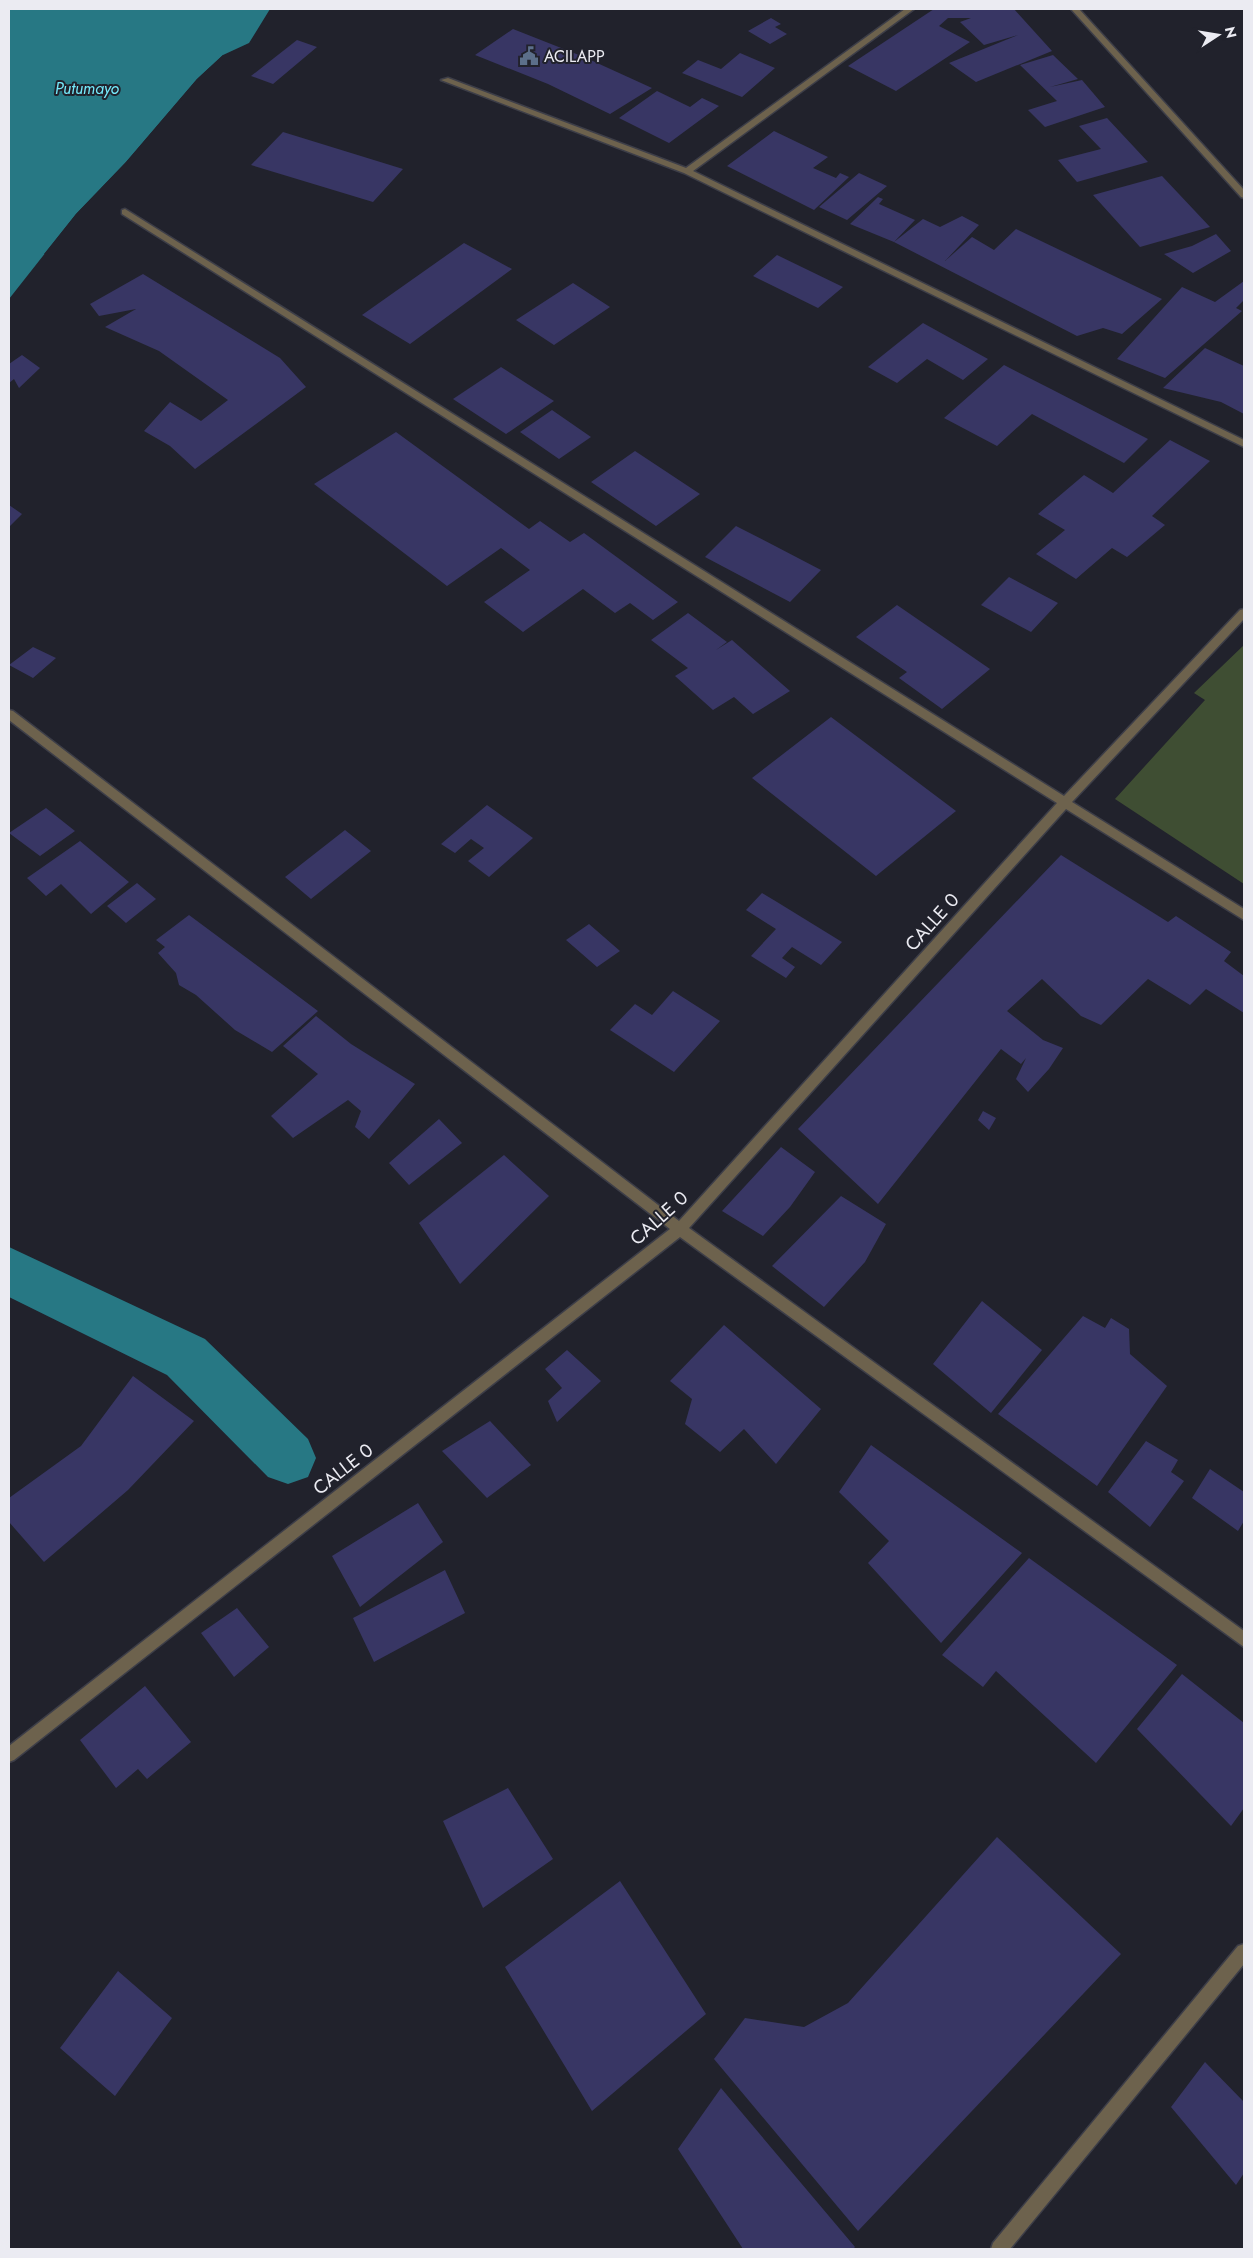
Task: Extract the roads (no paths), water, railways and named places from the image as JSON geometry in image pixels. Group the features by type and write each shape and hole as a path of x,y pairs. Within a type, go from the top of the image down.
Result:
{"street":[{"path":"687,171 910,9"},
{"path":"1075,9 1244,195"},
{"path":"445,80 687,171 1244,444"},
{"path":"125,212 1244,915"},
{"name":"CALLE 0","path":"9,1754 680,1229 1064,803 1244,613"},
{"path":"9,714 680,1229 1244,1640"},
{"path":"999,2249 1244,1952"}],"water":[{"name":"Putumayo","path":"9,9 270,9 249,43 223,55 197,79 126,162 76,214 9,299"}],"waterway":[{"path":"9,1271 186,1357 288,1458"}],"place":[{"name":"ACILAPP","path":"529,56"}]}
